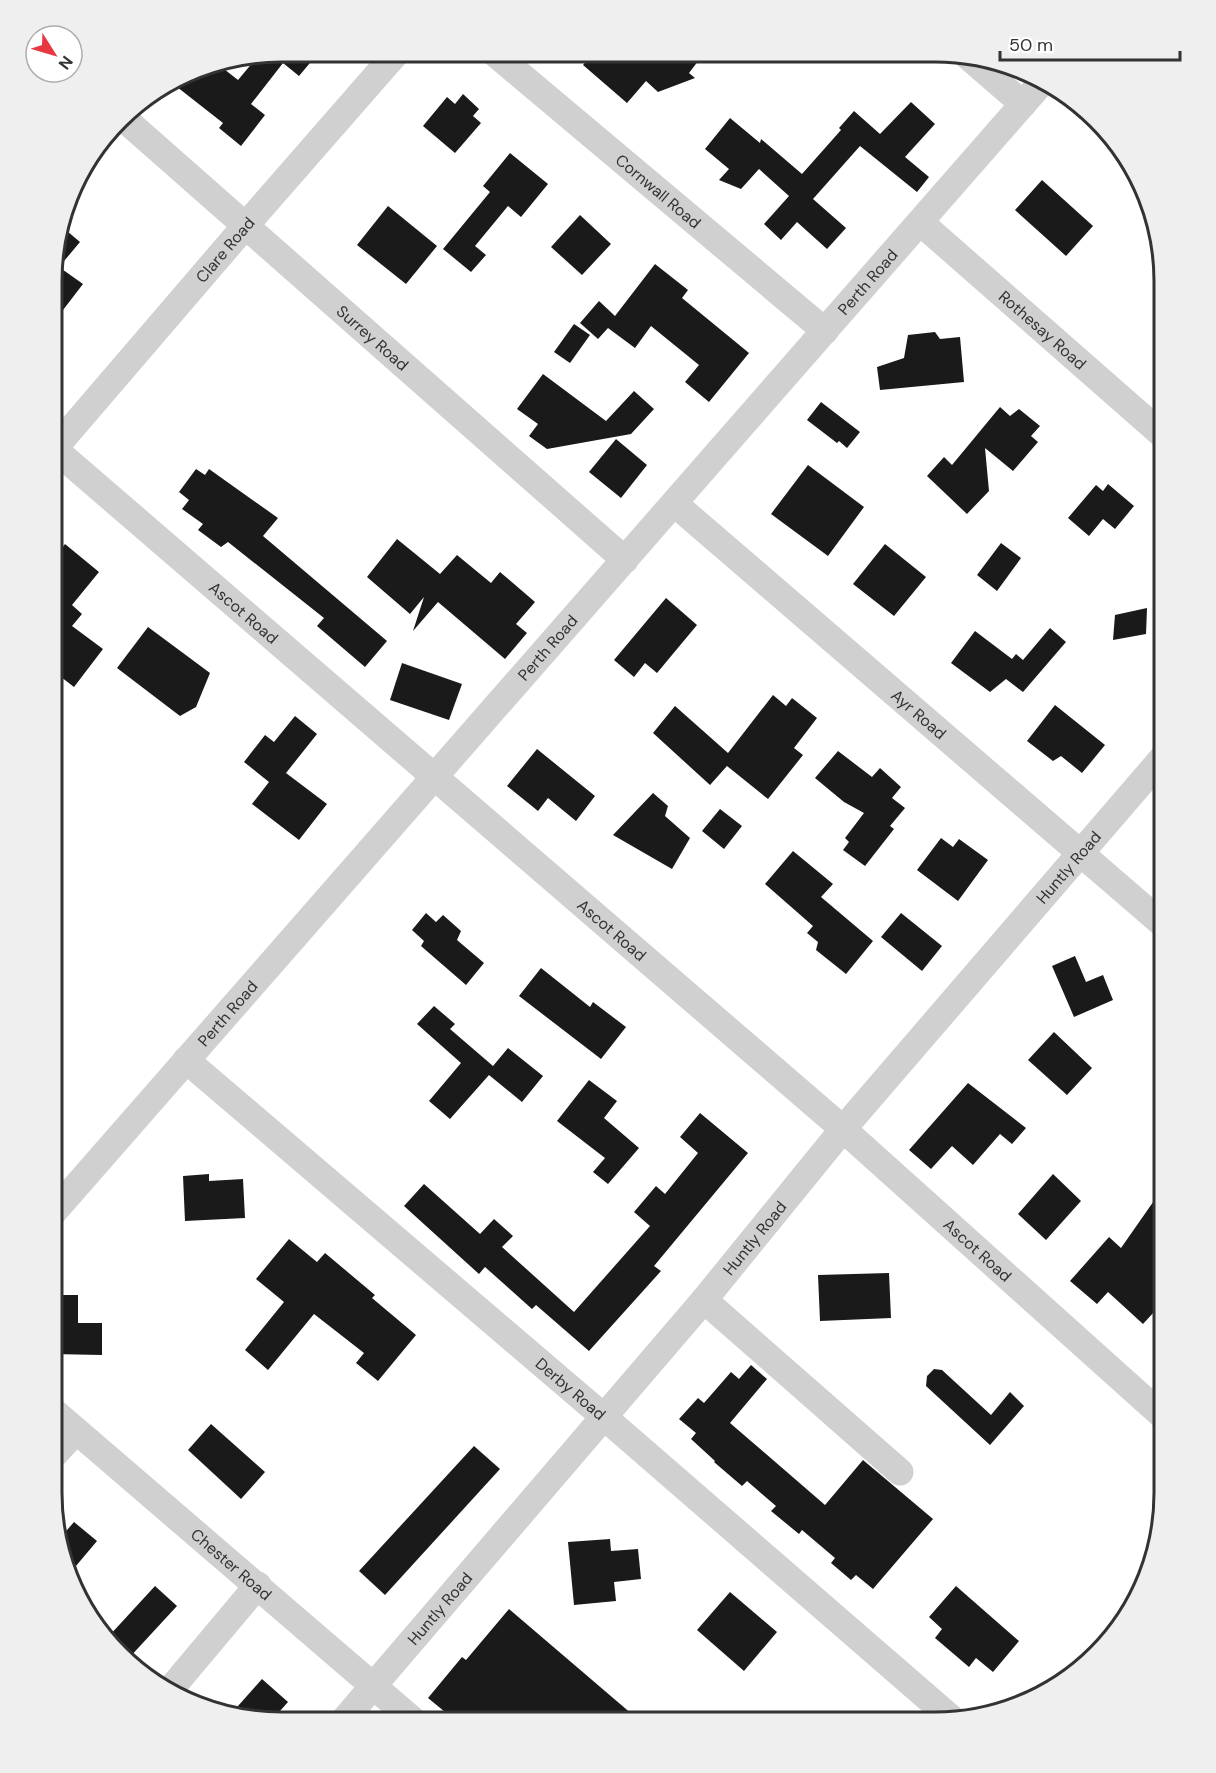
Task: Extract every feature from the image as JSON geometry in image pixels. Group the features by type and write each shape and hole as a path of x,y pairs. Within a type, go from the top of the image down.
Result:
{"street":[{"name":"Clare Road","path":"62,439 388,62"},
{"name":"Cornwall Road","path":"505,62 825,332"},
{"path":"979,66 1023,104"},
{"name":"Perth Road","path":"62,1202 1038,87"},
{"name":"Surrey Road","path":"129,123 625,560"},
{"name":"Rothesay Road","path":"921,223 1154,427"},
{"name":"Ascot Road","path":"62,457 843,1129 1154,1409"},
{"name":"Ayr Road","path":"675,504 1154,917"},
{"name":"Huntly Road","path":"351,1712 704,1300 843,1129 1154,768"},
{"name":"Derby Road","path":"186,1060 604,1417 942,1712"},
{"path":"704,1300 900,1472"},
{"name":"Chester Road","path":"62,1419 405,1712"},
{"path":"62,1446 76,1431"},
{"path":"175,1684 258,1585"}],"building":[{"path":"311,62 299,76 283,63 251,104 265,115 241,146 219,128 223,123 177,87 196,78 224,69 238,80 252,63"},
{"path":"586,62 697,62 689,73 695,78 658,92 646,81 627,103 583,65"},
{"path":"463,94 479,109 473,116 481,123 455,153 423,126 447,97 455,104"},
{"path":"911,102 935,124 905,157 929,177 917,192 860,146 813,199 846,228 827,249 797,222 781,240 764,224 789,196 759,169 741,189 719,180 729,169 705,149 730,118 760,143 761,139 802,174 841,130 839,128 854,111 880,134"},
{"path":"510,153 548,184 521,217 508,206 475,246 486,255 471,272 443,249 490,192 483,186"},
{"path":"1042,180 1093,226 1066,256 1015,210"},
{"path":"388,206 437,246 406,284 357,245"},
{"path":"580,215 611,244 582,275 551,247"},
{"path":"67,231 80,242 62,263"},
{"path":"655,264 688,290 682,298 749,353 709,402 685,382 699,365 651,326 635,348 608,328 598,339 580,323 599,301 615,316"},
{"path":"62,269 83,284 62,311"},
{"path":"574,324 590,335 570,363 554,352"},
{"path":"935,332 940,339 960,337 964,382 880,390 877,367 904,358 908,335"},
{"path":"543,374 606,421 634,391 654,409 631,434 547,449 529,436 538,424 517,409"},
{"path":"821,402 860,432 847,448 807,420"},
{"path":"1000,407 1010,416 1019,409 1040,426 1031,436 1038,442 1013,471 985,448 989,491 967,514 927,476 944,457 952,465"},
{"path":"616,439 647,465 621,498 589,472"},
{"path":"808,465 864,507 828,556 771,514"},
{"path":"196,469 205,475 209,469 278,518 263,536 387,641 365,667 317,626 324,618 228,542 221,547 198,530 203,524 182,509 189,500 179,492"},
{"path":"1108,484 1134,506 1115,529 1103,519 1089,536 1068,518 1096,485 1103,491"},
{"path":"397,539 440,574 457,555 491,583 500,572 535,602 516,624 527,633 505,659 438,602 413,631 424,597 410,614 367,577"},
{"path":"1001,543 1021,558 997,591 977,575"},
{"path":"65,544 99,572 72,605 82,614 72,626 103,649 74,687 62,678 62,548"},
{"path":"885,544 926,577 894,616 853,584"},
{"path":"666,598 697,625 657,673 645,663 634,677 614,660"},
{"path":"1147,608 1146,634 1113,640 1115,615"},
{"path":"148,627 210,673 196,707 180,716 117,668"},
{"path":"1050,628 1066,642 1023,692 1006,679 990,692 951,663 975,631 1012,659 1016,654 1023,660"},
{"path":"402,663 462,684 449,720 390,700"},
{"path":"773,695 786,706 792,698 817,718 794,748 803,755 768,799 727,766 710,785 653,733 675,706 728,753"},
{"path":"1055,705 1105,745 1082,773 1061,756 1053,761 1027,741"},
{"path":"295,716 317,734 286,773 327,804 299,840 252,804 269,782 244,762 265,735 274,742"},
{"path":"537,749 595,796 576,821 548,798 538,811 507,786"},
{"path":"838,751 872,777 880,768 901,787 892,798 905,808 890,826 894,829 865,866 843,850 849,842 845,838 864,813 844,802 815,778"},
{"path":"653,793 668,806 665,816 690,838 672,869 613,835"},
{"path":"720,809 742,826 724,849 702,831"},
{"path":"941,838 953,847 959,839 988,860 958,901 917,870"},
{"path":"793,851 833,884 821,897 873,941 846,974 816,950 818,942 807,933 813,926 765,884"},
{"path":"426,913 436,922 443,915 461,931 457,940 484,963 466,985 421,946 424,941 412,930"},
{"path":"901,913 942,946 922,971 881,937"},
{"path":"1075,956 1086,982 1103,975 1113,1000 1074,1017 1052,966"},
{"path":"541,968 590,1007 593,1002 626,1027 601,1059 519,996"},
{"path":"434,1006 455,1024 450,1029 493,1066 508,1048 543,1076 522,1102 489,1075 450,1119 429,1101 461,1063 417,1024"},
{"path":"1054,1032 1092,1068 1067,1095 1028,1060"},
{"path":"589,1080 617,1101 604,1118 639,1148 608,1184 593,1172 605,1158 557,1121"},
{"path":"968,1083 1026,1128 1012,1144 1000,1134 973,1165 952,1146 931,1169 909,1150"},
{"path":"700,1113 748,1153 654,1266 661,1271 589,1351 536,1305 532,1309 485,1267 479,1274 404,1206 424,1184 480,1234 494,1219 513,1236 502,1247 574,1312 650,1226 634,1212 656,1186 665,1194 698,1153 680,1137"},
{"path":"209,1174 209,1181 243,1179 245,1218 185,1221 183,1176"},
{"path":"1053,1174 1081,1201 1046,1240 1018,1214"},
{"path":"1154,1201 1154,1312 1143,1324 1108,1292 1097,1304 1070,1281 1109,1237 1121,1248"},
{"path":"289,1239 317,1262 325,1253 375,1295 372,1298 416,1335 378,1381 356,1363 364,1353 314,1314 268,1370 245,1350 284,1302 256,1279"},
{"path":"889,1273 891,1318 820,1321 818,1275"},
{"path":"62,1295 78,1295 78,1323 102,1323 102,1355 62,1354"},
{"path":"751,1365 767,1379 730,1423 825,1505 863,1460 933,1519 873,1589 856,1575 851,1580 831,1563 835,1558 802,1530 799,1534 771,1511 776,1506 747,1481 742,1486 714,1462 691,1439 696,1433 679,1419 698,1398 704,1403 731,1372 739,1379"},
{"path":"934,1369 942,1370 991,1415 1010,1392 1024,1406 990,1445 926,1386 927,1376"},
{"path":"211,1424 265,1472 241,1499 188,1450"},
{"path":"474,1446 500,1469 385,1595 359,1571"},
{"path":"74,1522 97,1541 75,1568 69,1549 65,1532"},
{"path":"610,1539 611,1551 638,1549 641,1579 614,1582 616,1601 574,1605 568,1542"},
{"path":"155,1586 177,1606 133,1654 112,1632"},
{"path":"956,1586 1019,1641 993,1672 976,1658 969,1667 935,1638 942,1629 929,1617"},
{"path":"730,1592 777,1632 744,1671 697,1630"},
{"path":"509,1609 629,1712 445,1712 428,1698 462,1657 466,1660"},
{"path":"262,1679 288,1702 279,1712 237,1707"}]}
